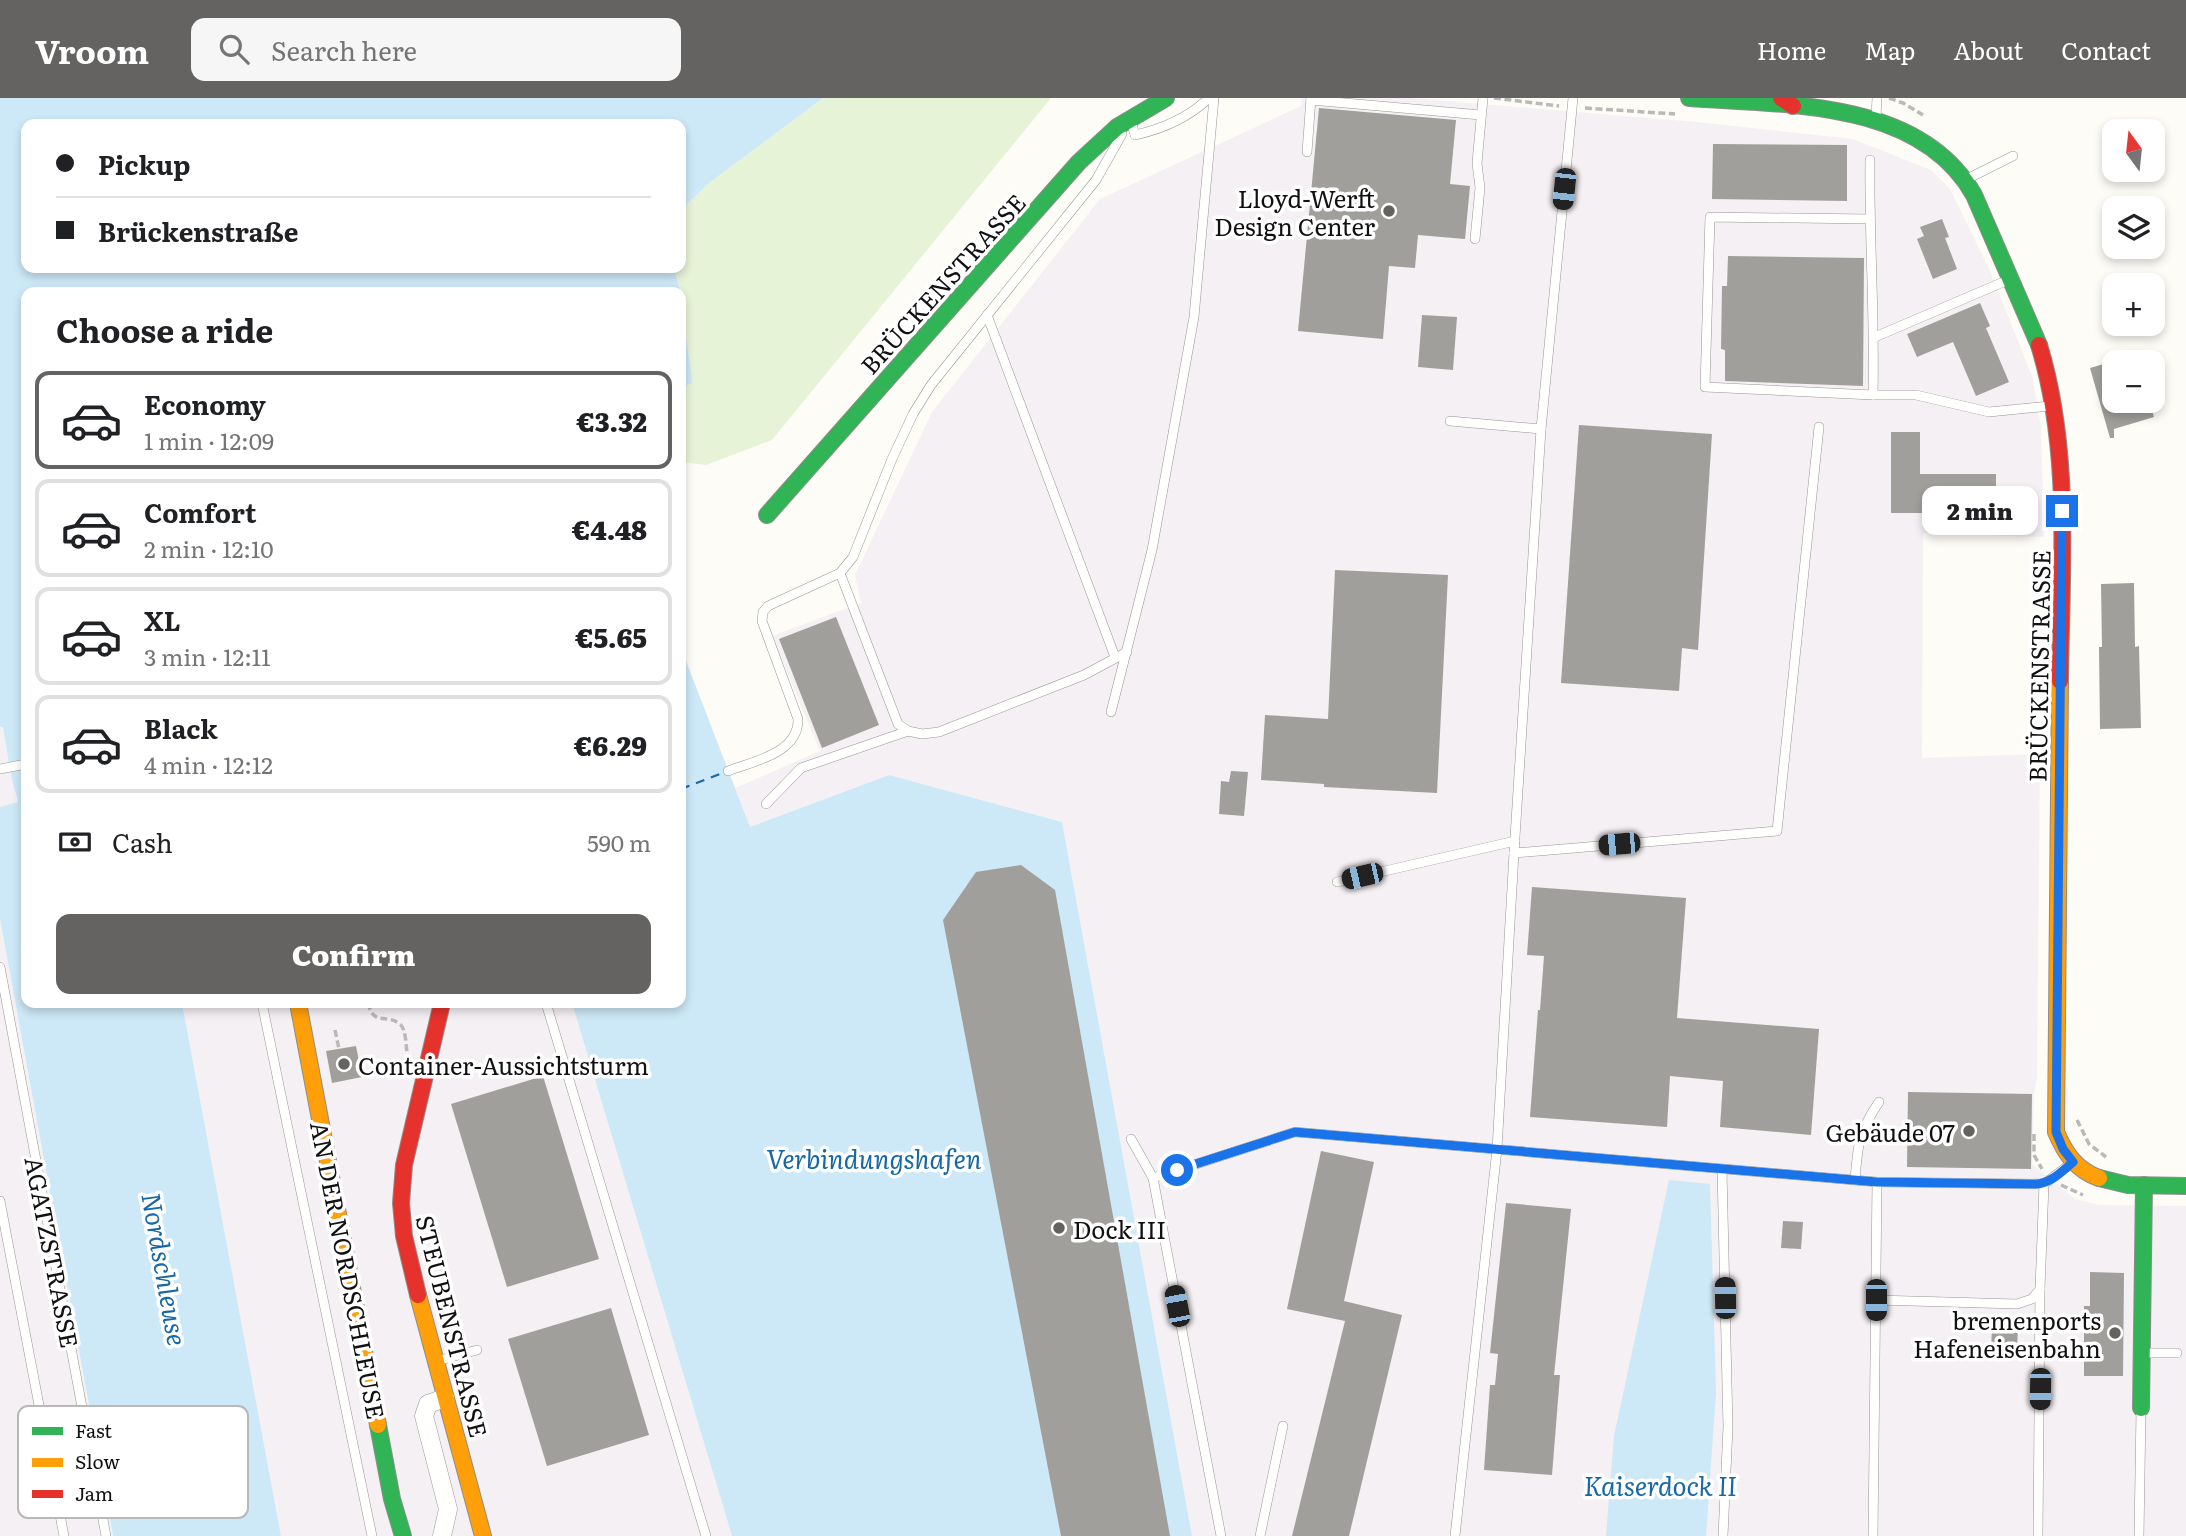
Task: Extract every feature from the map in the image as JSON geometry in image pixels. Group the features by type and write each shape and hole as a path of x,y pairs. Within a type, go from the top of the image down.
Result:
{"street":[{"name":"BRÜCKENSTRASSE","path":"767,515 1079,162 1117,127 1166,98"},
{"name":"BRÜCKENSTRASSE","path":"1689,98 1787,102 1876,119 1892,124 1929,145 1949,161 1965,180 2039,345 2047,368 2053,406 2062,492 2056,1132 2063,1149 2073,1162"},
{"name":"AN DER NORDSCHLEUSE","path":"299,1008 392,1499 403,1536"},
{"name":"STEUBENSTRASSE","path":"441,1008 408,1144 401,1203 411,1270 483,1536"},
{"path":"2073,1162 2090,1175 2104,1181 2186,1185"},
{"path":"2141,1408 2144,1185"},
{"name":"AN DER NORDSCHLEUSE","path":"442,1536 448,1509 424,1416 428,1404 445,1398"}],"lane":[{"path":"1130,119 1135,135 1157,130 1199,107 1209,98"},
{"path":"1111,712 1152,550 1194,317 1214,98"},
{"path":"1475,239 1480,188 1477,163 1483,98"},
{"path":"1876,119 1877,98"},
{"path":"1307,152 1311,99 1481,115"},
{"path":"1455,1536 1497,1149 1541,429 1573,103"},
{"path":"728,771 783,748 794,739 798,730 798,719 762,621 763,612 768,606 840,573 853,557 913,414 930,385 1096,180 1130,119"},
{"path":"1965,180 2013,156"},
{"path":"1870,160 1869,219 1875,337 1873,395"},
{"path":"1869,219 1710,217 1705,387 1916,395 1989,412 2053,406"},
{"path":"1875,337 2010,279"},
{"path":"987,315 1115,657"},
{"path":"1450,421 1541,429"},
{"path":"1514,853 1777,831 1819,427"},
{"path":"840,573 898,724 908,732"},
{"path":"766,804 801,768 908,732 939,732 1084,675 1126,652"},
{"path":"1,769 21,765"},
{"path":"1337,882 1515,841"},
{"name":"AGATZSTRASSE","path":"0,967 82,1406"},
{"path":"263,1008 372,1536"},
{"path":"548,1008 706,1536"},
{"path":"1855,1180 1858,1144 1866,1122 1879,1102"},
{"path":"1153,1178 1295,1132 1877,1182 2044,1184 2073,1162"},
{"path":"1131,1139 1153,1178 1221,1536"},
{"path":"1722,1170 1728,1427 1723,1536"},
{"path":"1874,1536 1877,1182"},
{"path":"2038,1536 2040,1289 2044,1184"},
{"path":"0,1201 39,1406"},
{"path":"1876,1300 2017,1304 2032,1299 2040,1289"},
{"path":"435,1361 477,1350"},
{"path":"2142,1353 2177,1353"},
{"path":"2139,1536 2141,1408"},
{"path":"1260,1536 1283,1426"},
{"path":"61,1518 64,1536"},
{"name":"AGATZSTRASSE","path":"103,1518 106,1536"}],"path":[{"path":"1492,98 1682,114"},
{"path":"370,1008 374,1017 403,1027 408,1061"},
{"path":"335,1030 339,1049"},
{"path":"2076,1118 2089,1144 2112,1160"}],"shaded area":[{"path":"1302,98 1411,98 1696,122 1853,139 1931,170 1950,189 1990,271 2032,376 2041,427 2044,537 1923,533 1922,758 2040,754 2037,1076 2032,1164 2075,1199 2099,1205 2186,1206 2186,1536 1192,1536 1062,822 889,775 750,827 735,788 820,751 772,636 861,603 855,575 932,412 1100,199 1301,106"},
{"path":"0,727 3,727 18,803 0,807"},
{"path":"0,919 89,1406 18,1406 18,1518 110,1518 113,1536 0,1536"},
{"path":"183,1008 574,1008 732,1536 281,1536"}],"green space":[{"path":"823,98 1051,98 772,440 706,465 686,463 686,385 693,382 686,337 686,287 679,287 675,273 686,273 686,205 709,183"}],"water":[{"name":"Nordschleuse","path":"0,98 823,98 709,183 686,205 686,119 21,119 21,273 675,273 680,287 21,287 21,1008 183,1008 281,1536 113,1536 110,1518 248,1518 248,1406 89,1406 0,919 0,807 18,802 3,727 0,727"},
{"path":"686,337 693,383 686,385"},
{"name":"Verbindungshafen","path":"686,661 750,827 889,775 1062,822 1192,1536 732,1536 574,1008 686,1008"},
{"name":"Kaiserdock II","path":"1669,1180 1710,1184 1716,1392 1706,1536 1606,1536 1614,1436"}],"building":[{"name":"Lloyd-Werft Design Center","path":"1319,108 1456,120 1450,184 1470,186 1465,239 1418,235 1415,268 1389,266 1383,339 1298,331"},
{"path":"1713,144 1847,145 1847,201 1712,199"},
{"path":"1942,219 1949,237 1945,238 1957,269 1933,279 1917,239 1924,236 1920,227"},
{"path":"1728,256 1864,258 1863,386 1725,381 1725,350 1721,349 1722,286 1727,286"},
{"path":"1980,303 1990,326 1986,328 2009,382 1976,396 1953,342 1917,357 1907,334"},
{"path":"1422,315 1457,317 1453,370 1418,367"},
{"path":"2102,364 2102,410 2090,368"},
{"path":"2103,413 2153,413 2154,417 2114,429 2114,438 2110,438"},
{"path":"1579,425 1712,434 1698,650 1682,648 1679,691 1561,683"},
{"path":"1891,432 1920,432 1920,474 1996,474 1996,513 1891,513"},
{"path":"1335,570 1448,575 1437,793 1324,787 1324,784 1261,780 1265,715 1328,719"},
{"path":"2134,583 2141,728 2100,729 2101,584"},
{"path":"836,617 879,725 822,748 779,639"},
{"path":"1231,771 1248,772 1244,816 1219,814 1221,781 1229,782"},
{"name":"Dock III","path":"1021,865 1055,890 1170,1536 1061,1536 943,920 976,872"},
{"path":"1532,887 1686,898 1677,1018 1819,1029 1811,1135 1720,1127 1723,1081 1670,1076 1667,1127 1530,1117 1544,956 1527,955"},
{"name":"Container-Aussichtsturm","path":"356,1046 362,1077 332,1083 326,1051"},
{"path":"543,1076 599,1259 507,1287 451,1104"},
{"name":"Gebäude 07","path":"1908,1092 2032,1094 2031,1169 1907,1167"},
{"path":"1321,1151 1374,1162 1344,1301 1402,1315 1349,1536 1292,1536 1345,1321 1287,1309"},
{"path":"1506,1203 1571,1209 1554,1375 1560,1375 1552,1475 1484,1470 1490,1385 1495,1385 1498,1354 1490,1353"},
{"path":"1783,1221 1803,1222 1801,1249 1781,1248"},
{"path":"2090,1272 2124,1273 2123,1376 2084,1376 2084,1306 2090,1306"},
{"path":"611,1308 649,1435 547,1466 508,1339"},
{"path":"1992,1324 2018,1324 2017,1354 1991,1354"}],"ferry route":[{"path":"686,787 725,772"}],"traffic: fast":[{"path":"767,515 1079,162 1117,127 1166,98"},
{"path":"1689,98 1807,106 1847,113 1885,124 1920,140 1950,164 1974,195 2039,345"},
{"path":"2099,1178 2128,1185 2186,1186"},
{"path":"2141,1408 2144,1185"},
{"path":"378,1425 392,1499 403,1536"}],"traffic: slow":[{"path":"2060,681 2056,1132 2072,1160 2099,1178"},
{"path":"299,1008 378,1425"},
{"path":"418,1295 483,1536"}],"traffic: jam":[{"path":"1781,98 1793,106"},
{"path":"2039,345 2056,427 2060,469 2060,681"},
{"path":"418,1295 404,1236 401,1203 404,1165 441,1008"}],"place":[{"name":"Lloyd-Werft Design Center","path":"1389,211"},
{"name":"Container-Aussichtsturm","path":"344,1064"},
{"name":"Gebäude 07","path":"1969,1131"},
{"name":"Dock III","path":"1059,1228"},
{"name":"bremenports Hafeneisenbahn","path":"2115,1333"}],"route":[{"path":"1177,1170 1295,1132 1877,1182 2044,1184 2052,1179 2073,1162 2059,1142 2056,1132 2062,511"}]}
